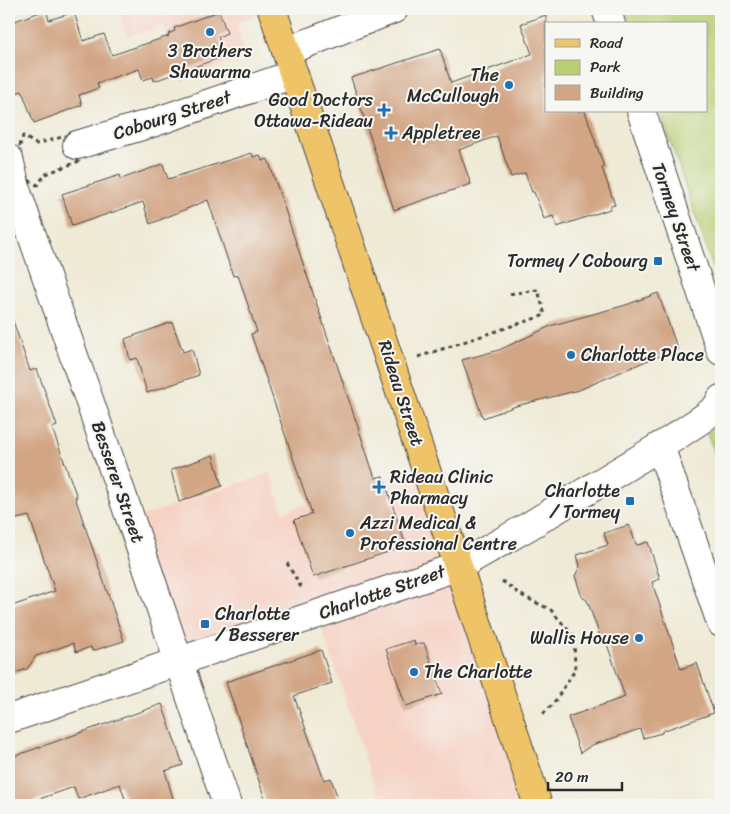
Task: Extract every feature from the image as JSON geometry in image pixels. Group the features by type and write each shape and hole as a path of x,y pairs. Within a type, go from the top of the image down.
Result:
{"main road":[{"name":"Rideau Street","path":"272,9 538,805"}],"street":[{"path":"606,9 610,22"},
{"name":"Cobourg Street","path":"82,144 152,123 291,63 390,10"},
{"name":"Tormey Street","path":"641,112 721,351"},
{"name":"Besserer Street","path":"10,167 227,805"},
{"name":"Charlotte Street","path":"9,719 459,566 529,526 660,446 702,419 716,408 721,399"},
{"path":"660,446 721,623"}],"path":[{"path":"70,135 82,144 79,161 46,174 37,185 10,167 23,136 36,144 70,135"},
{"path":"418,357 545,315 538,290 508,294"},
{"path":"287,563 302,589"},
{"path":"502,581 521,595 551,610 574,637 575,670 553,704 542,715"}],"shaded area":[{"path":"116,9 270,9 237,23 244,55 182,82 164,26 127,36"},
{"path":"425,464 538,805 381,805 317,614 178,662 131,520 270,473 283,512"}],"green space":[{"path":"625,9 721,9 721,291 660,112 708,112 708,22 629,22"},
{"path":"721,421 721,452 715,454 707,433"}],"building":[{"path":"46,10 49,20 74,12 83,41 104,34 112,55 169,36 168,34 175,31 174,28 219,11 227,33 218,37 225,56 154,81 153,77 143,80 139,69 97,83 99,88 79,95 82,105 34,123 22,91 16,93 9,72 9,23"},
{"path":"546,15 545,112 585,112 615,205 610,206 610,209 557,227 553,216 544,219 525,173 511,177 497,136 459,150 471,184 394,210 351,78 440,49 451,83 532,54 521,24"},
{"path":"252,153 253,157 260,155 262,161 268,159 375,478 383,476 406,546 313,577 294,520 312,514 251,334 257,332 238,275 233,276 208,200 150,224 143,202 72,226 62,194 120,175 121,179 163,164 168,179"},
{"name":"Charlotte Place","path":"658,293 678,350 646,361 579,390 516,406 483,418 462,360 499,350 553,325 626,305"},
{"path":"12,318 30,371 37,369 57,426 52,428 77,497 75,497 124,641 92,651 91,647 76,652 73,643 36,656 27,669 9,675 9,607 55,591 29,516 12,520 9,510 9,319"},
{"path":"172,322 183,352 192,349 199,375 147,393 137,358 130,360 125,339"},
{"path":"213,455 222,486 179,502 171,470"},
{"name":"Wallis House","path":"629,525 636,544 648,542 660,579 652,582 681,669 697,663 714,713 662,731 662,733 643,738 640,729 592,745 580,753 568,717 625,697 605,638 601,639 587,600 582,597 575,576 580,566 577,555 608,545 604,533"},
{"name":"The Charlotte","path":"414,640 415,645 424,643 442,694 406,706 386,649"},
{"path":"321,650 332,683 294,696 324,780 331,778 340,805 267,805 226,682"},
{"path":"162,704 183,765 165,771 175,805 127,805 120,784 78,799 74,787 22,805 9,805 9,758"}],"place":[{"name":"3 Brothers Shawarma","path":"210,32"},
{"name":"The McCullough","path":"509,85"},
{"name":"Good Doctors Ottawa-Rideau","path":"384,110"},
{"name":"Appletree","path":"391,133"},
{"name":"Tormey / Cobourg","path":"658,261"},
{"name":"Charlotte Place","path":"571,355"},
{"name":"Rideau Clinic Pharmacy","path":"379,487"},
{"name":"Charlotte / Tormey","path":"630,501"},
{"name":"Azzi Medical & Professional Centre","path":"350,533"},
{"name":"Charlotte / Besserer","path":"205,624"},
{"name":"Wallis House","path":"639,638"},
{"name":"The Charlotte","path":"414,672"}]}
